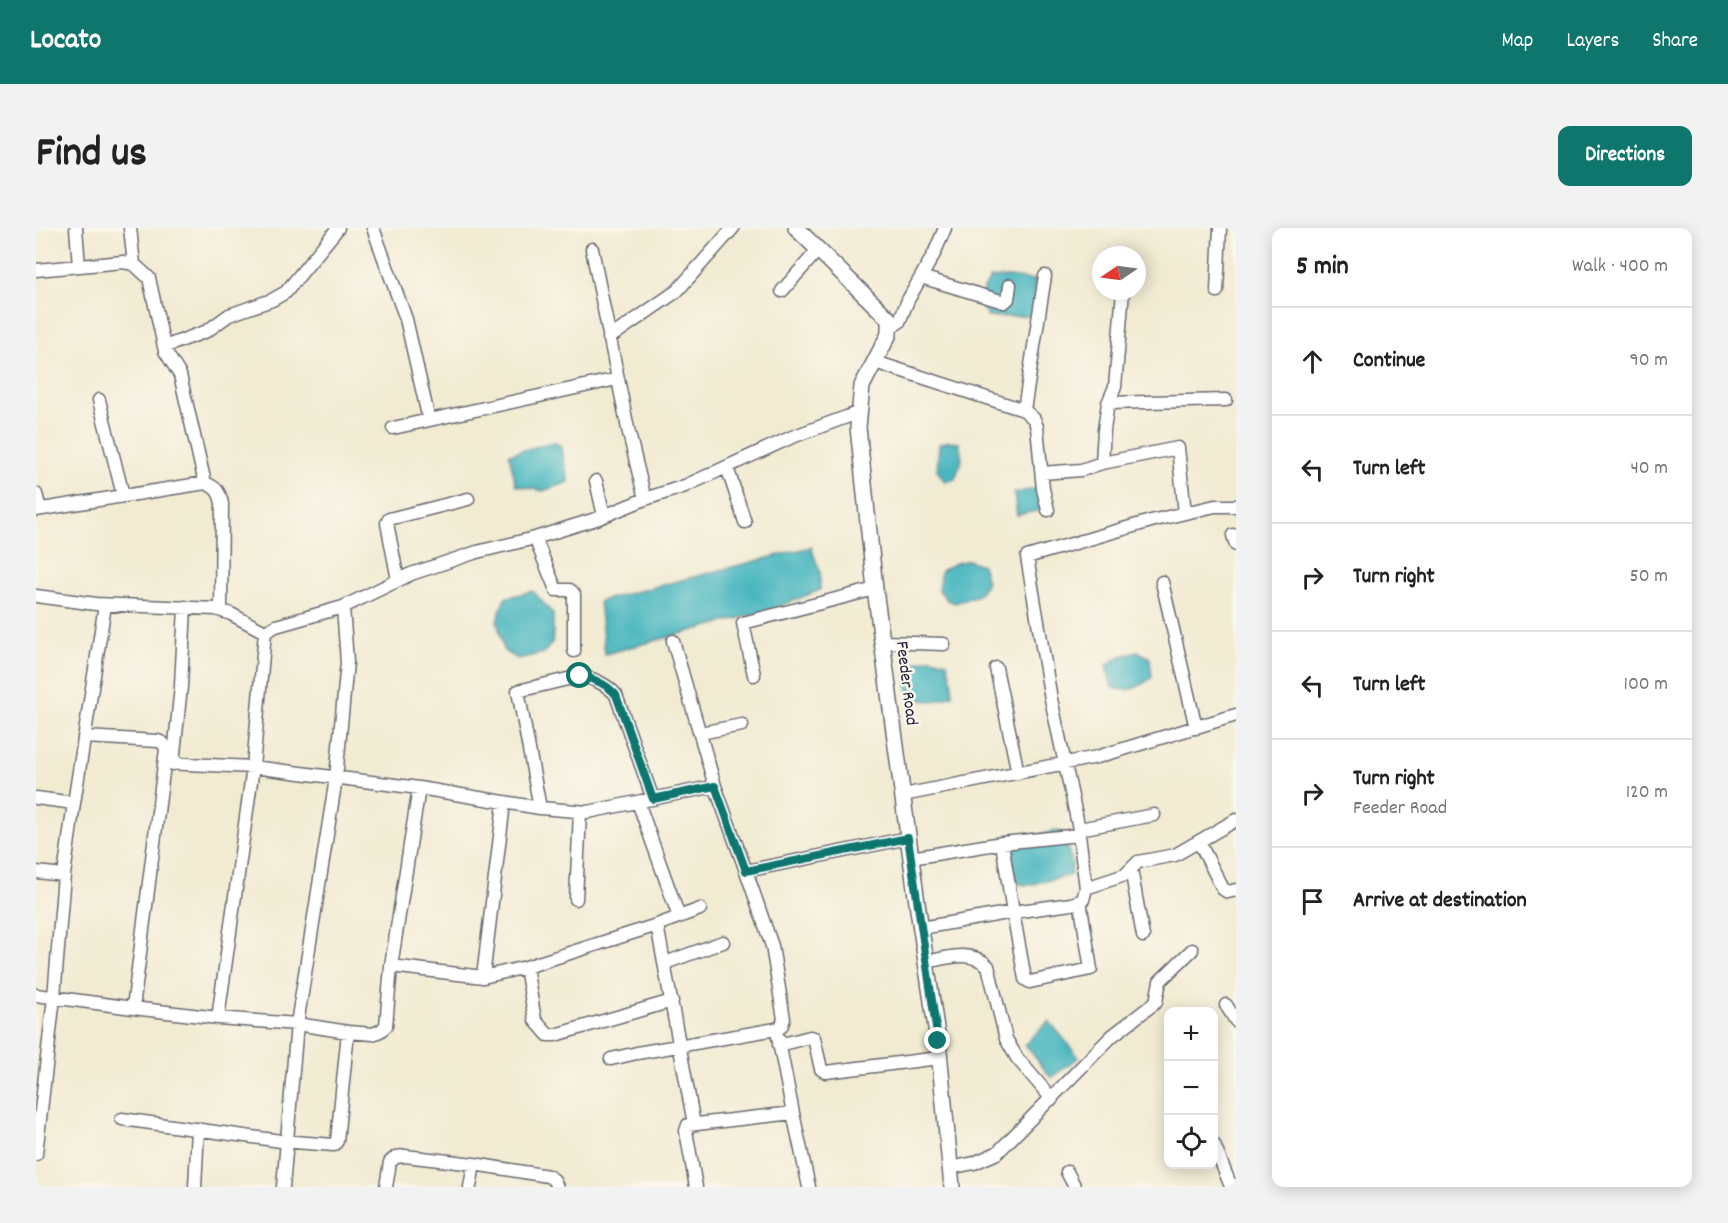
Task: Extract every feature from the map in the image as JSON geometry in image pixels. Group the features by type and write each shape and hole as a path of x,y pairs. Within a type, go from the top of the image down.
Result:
{"street":[{"path":"76,228 79,266"},
{"path":"130,228 134,264"},
{"path":"164,347 207,331 229,315 272,300 286,292 338,228"},
{"path":"373,228 406,319 429,420"},
{"path":"609,338 677,291 733,228"},
{"path":"796,228 889,319 889,328"},
{"path":"889,328 899,322 945,228"},
{"path":"1216,291 1220,228"},
{"path":"592,249 617,379 645,499"},
{"path":"782,291 818,250"},
{"path":"36,270 123,261 134,264 145,273 152,284 166,355 179,371 205,483"},
{"path":"1024,410 1045,276"},
{"path":"921,277 1004,302 1008,299 1010,285"},
{"path":"1102,463 1108,403 1115,387 1122,300"},
{"name":"Feeder Road","path":"889,328 889,334 862,386 858,427 875,589 939,1058 952,1187"},
{"path":"875,362 1024,410 1034,419 1037,427 1047,510"},
{"path":"393,428 617,379"},
{"path":"99,400 123,495"},
{"path":"1108,403 1226,400"},
{"path":"265,632 276,626 343,607 398,580 477,552 535,538 604,516 685,486 792,437 860,412"},
{"path":"1042,472 1080,470 1102,463 1178,448 1185,513"},
{"path":"726,467 745,522"},
{"path":"596,482 604,516"},
{"path":"36,494 38,510 205,483 217,490 222,504 221,610"},
{"path":"398,580 387,523 389,519 468,499"},
{"path":"921,928 1083,900 1086,888 1079,832 1051,699 1027,557 1185,513 1215,506 1236,506"},
{"path":"535,538 556,590 570,591 574,594 574,651"},
{"path":"1162,582 1196,728"},
{"path":"754,675 742,623 875,589"},
{"path":"36,597 105,605 221,610 265,632"},
{"path":"36,1154 54,997 64,875 105,605"},
{"path":"284,1187 297,1024 336,778 347,662 343,607"},
{"path":"133,1008 180,693 185,608"},
{"path":"218,1018 253,767 265,632"},
{"path":"611,1059 776,1029 781,1027 784,1019 772,946 715,786 673,641"},
{"path":"883,642 944,644"},
{"path":"996,668 1018,773"},
{"path":"540,808 518,691 580,676 609,688 616,695 653,799"},
{"path":"903,795 1097,756 1236,715"},
{"path":"700,733 742,724"},
{"path":"84,737 158,741 163,743 169,763"},
{"path":"169,763 253,767 419,788 540,808 580,812 715,786"},
{"path":"36,995 218,1018 297,1024 348,1032 373,1034 380,1031 386,1026 391,966 419,788"},
{"path":"36,798 74,803"},
{"path":"483,977 504,802"},
{"path":"638,802 679,917"},
{"path":"576,899 580,812"},
{"path":"911,858 1079,832 1154,815"},
{"path":"1086,888 1125,875 1138,862 1175,855 1236,820"},
{"path":"746,871 908,838"},
{"path":"1199,842 1223,889 1228,892 1236,890"},
{"path":"1002,843 1025,979 1030,982 1091,969 1080,901"},
{"path":"1131,869 1143,936"},
{"path":"36,872 64,875"},
{"path":"391,966 483,977 526,967 700,909"},
{"path":"657,925 694,1124"},
{"path":"664,963 723,942"},
{"path":"950,1168 997,1153 1112,1036 1156,1002 1160,981 1192,950"},
{"path":"926,962 970,956 980,959 988,966 1006,1040 1017,1058 1052,1099"},
{"path":"526,967 536,1020 548,1035 555,1035 672,1001"},
{"path":"1226,1005 1236,1021"},
{"path":"776,1029 809,1187"},
{"path":"122,1119 331,1146 336,1143 348,1032"},
{"path":"779,1045 814,1038 821,1069 826,1072 939,1058"},
{"path":"696,1187 686,1131 688,1125 793,1113"},
{"path":"195,1187 198,1129"},
{"path":"1218,1155 1230,1184 1236,1185"},
{"path":"386,1187 388,1166 396,1157 405,1156 548,1176 554,1180 557,1187"},
{"path":"470,1187 474,1164"},
{"path":"1066,1172 1076,1187"}],"water":[{"path":"990,278 1035,280 1036,309 1032,316 988,317 982,309 984,288"},
{"path":"949,441 959,443 962,459 955,479 945,482 937,470 939,444"},
{"path":"553,442 560,445 569,482 543,491 516,485 509,454"},
{"path":"1039,488 1041,510 1017,515 1014,493"},
{"path":"811,547 820,572 820,590 770,610 605,654 599,601"},
{"path":"968,560 982,565 987,582 978,595 955,603 947,600 938,589 941,571 953,564"},
{"path":"533,591 553,614 553,641 544,653 518,659 504,651 497,620 505,598"},
{"path":"1137,651 1150,658 1152,677 1133,689 1123,690 1112,687 1106,666 1119,657"},
{"path":"932,658 947,662 952,682 952,695 935,701 915,700 908,691 906,672 912,663"},
{"path":"1055,831 1063,832 1072,863 1071,875 1029,885 1018,884 1011,863 1010,845 1016,841"},
{"path":"1049,1021 1079,1057 1051,1078 1025,1044"}],"route":[{"path":"580,676 609,688 616,695 653,799 715,786 746,871 908,838 938,1041"}]}
